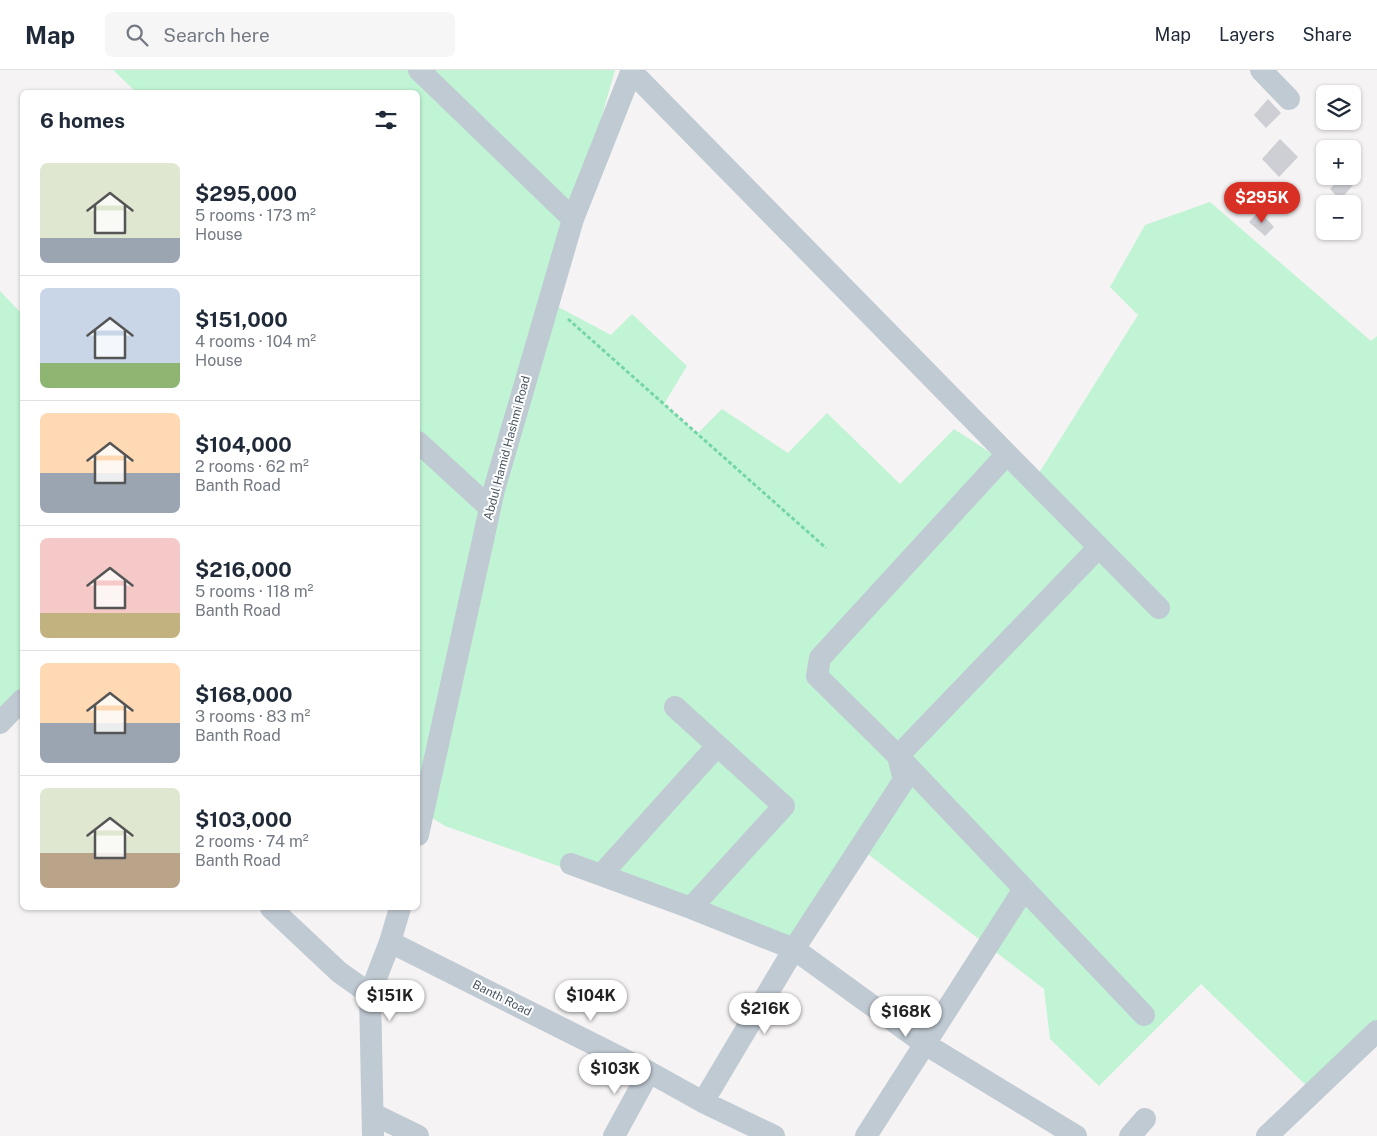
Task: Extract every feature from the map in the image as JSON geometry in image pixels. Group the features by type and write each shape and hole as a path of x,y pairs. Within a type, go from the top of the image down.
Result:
{"street":[{"path":"420,70 573,219"},
{"path":"1261,70 1289,99"},
{"path":"631,71 1159,608"},
{"name":"Abdul Hamid Hashmi Road","path":"420,826 494,490 573,219 631,71"},
{"path":"420,444 490,508"},
{"path":"1007,454 820,658 817,676 898,756 1144,1015"},
{"path":"898,756 1099,547"},
{"path":"0,722 20,702"},
{"path":"675,707 784,806 691,908"},
{"path":"601,875 716,746"},
{"path":"703,1102 794,949 904,780 898,756"},
{"path":"571,864 691,908 794,949 925,1044 1076,1136"},
{"path":"866,1136 1024,889"},
{"path":"273,910 339,972 370,994"},
{"path":"373,1136 370,994 390,942 399,910"},
{"name":"Banth Road","path":"390,942 649,1072 703,1102 774,1136"},
{"path":"1267,1136 1377,1031"},
{"path":"614,1136 649,1072"},
{"path":"373,1114 418,1136"},
{"path":"1130,1136 1145,1119"}],"path":[{"path":"549,302 826,548"}],"green space":[{"path":"113,70 615,70 549,302 611,335 632,314 687,366 664,404 697,434 722,409 788,453 827,413 900,484 954,429 1034,481 1138,315 1110,287 1145,225 1210,202 1371,341 1377,336 1377,1031 1313,1092 1201,984 1099,1086 1050,1039 1044,989 860,848 794,949 445,826 420,810 420,90 134,90"},
{"path":"0,291 20,312 20,700 0,721"}],"building":[{"path":"1268,99 1281,113 1266,128 1254,115"},
{"path":"1280,139 1298,157 1279,177 1262,159"},
{"path":"1334,185 1353,185 1344,195 1335,195 1330,189"},
{"path":"1259,211 1274,227 1265,236 1249,222"}]}
